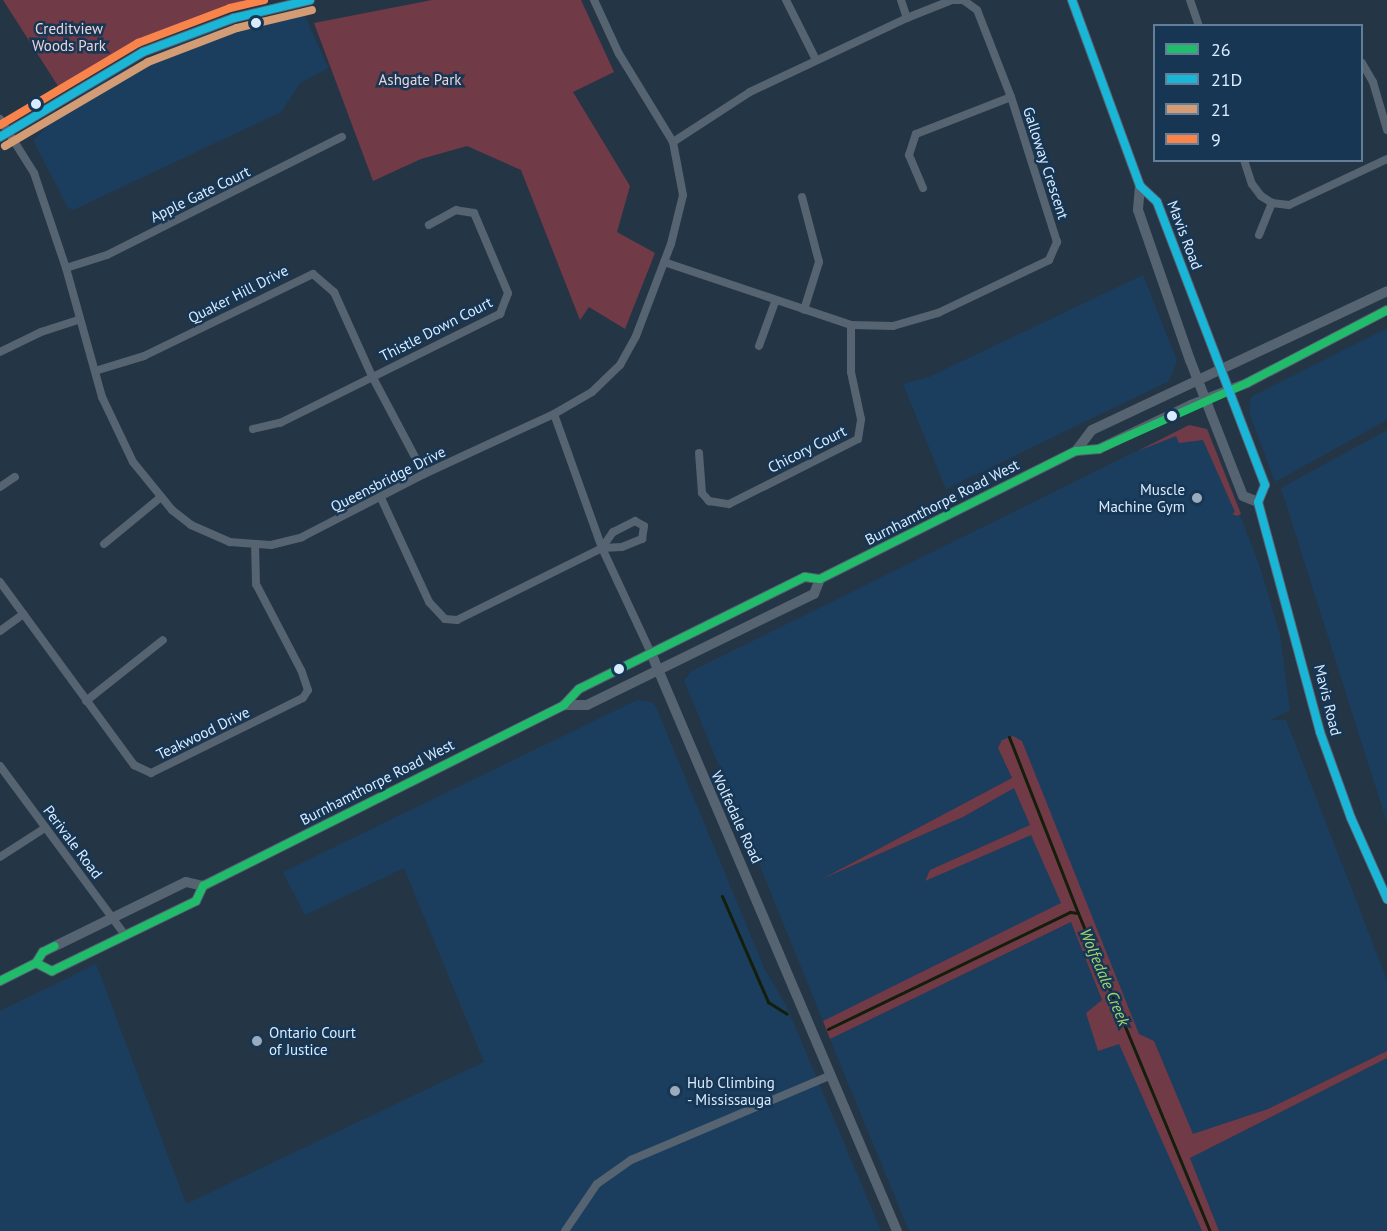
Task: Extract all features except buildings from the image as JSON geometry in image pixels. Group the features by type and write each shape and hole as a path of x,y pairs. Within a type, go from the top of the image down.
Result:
{"main road":[{"path":"4,134 143,52 265,4 310,0"},
{"name":"Mavis Road","path":"1072,0 1140,186 1138,210 1197,379 1243,496 1258,502"},
{"name":"Mavis Road","path":"1140,186 1157,202 1265,485 1258,502 1326,754 1387,899"},
{"name":"Burnhamthorpe Road West","path":"1076,451 1092,430 1387,291"},
{"name":"Burnhamthorpe Road West","path":"36,963 52,971 196,901 203,886 564,705 579,689 651,653 805,577 820,579 1076,451 1099,450 1205,399 1229,390 1387,310"},
{"name":"Burnhamthorpe Road West","path":"564,705 587,705 814,594 820,579"},
{"name":"Wolfedale Road","path":"651,653 897,1231"},
{"name":"Burnhamthorpe Road West","path":"0,981 36,963 43,952 186,882 203,886"}],"street":[{"name":"Queensbridge Drive","path":"0,118 4,134 34,173 66,268 78,321 123,445 161,497 191,525 230,542 271,545 302,537 424,474 554,414 592,392 620,365 636,336 664,262 683,195 673,142 619,54 594,0"},
{"path":"786,0 816,60"},
{"path":"901,0 908,18"},
{"name":"Galloway Crescent","path":"664,262 775,302 851,325 893,326 938,313 1049,260 1057,242 1011,97 972,6 952,0 908,18 750,92 673,142"},
{"path":"1190,0 1198,24"},
{"path":"1363,65 1373,82 1387,130"},
{"path":"923,188 909,155 909,145 916,134 1011,97"},
{"name":"Apple Gate Court","path":"66,268 107,255 342,137"},
{"path":"1245,162 1252,184 1272,203 1289,205 1387,159"},
{"path":"802,197 819,262 804,310"},
{"path":"1259,236 1272,203"},
{"name":"Thistle Down Court","path":"372,376 500,314 506,304 508,293 474,213 456,210 429,225"},
{"name":"Quaker Hill Drive","path":"95,371 144,356 313,274 334,292 372,376 424,474"},
{"path":"759,346 775,302"},
{"path":"0,352 32,336 78,321"},
{"name":"Chicory Court","path":"699,453 702,493 709,501 729,504 858,439 861,419 851,372 851,325"},
{"path":"253,429 280,423 372,376"},
{"name":"Wolfedale Road","path":"554,414 602,548 651,653"},
{"path":"0,488 15,477"},
{"path":"104,544 161,497"},
{"path":"381,498 429,602 445,619 457,620 602,548 622,547 642,538 644,526 635,521 613,532 602,548"},
{"name":"Teakwood Drive","path":"0,582 134,765 151,773 303,698 308,690 304,676 256,584 255,544"},
{"path":"0,631 23,614"},
{"path":"86,701 163,640"},
{"name":"Perivale Road","path":"0,766 125,935"},
{"path":"0,857 45,828"},
{"path":"565,1231 597,1184 631,1160 831,1075"}],"shaded area":[{"path":"305,16 328,68 300,83 281,112 73,210 68,208 33,140 92,85 202,33"},
{"path":"1143,275 1177,361 1169,381 946,489 903,384 929,377"},
{"path":"1387,328 1387,420 1275,482 1249,412 1251,397"},
{"path":"1189,425 1207,429 1260,567 1280,635 1290,710 1271,720 1286,720 1387,980 1387,1051 1268,1109 1193,1135 1154,1041 1139,1035 1022,741 998,749 1012,778 822,879 963,817 1014,788 1031,825 930,870 925,881 1031,834 1062,903 823,1021 684,680 692,671"},
{"path":"1387,430 1387,823 1281,488"},
{"path":"637,700 652,702 656,707 765,970 786,1005 881,1231 0,1231 0,1011 96,964 186,1204 484,1062 404,868 305,915 283,872"},
{"path":"1072,922 1102,1001 1098,1051 1119,1043 1202,1231 909,1231 830,1039"},
{"path":"1387,1058 1387,1231 1219,1231 1190,1158"}],"green space":[{"name":"Creditview Woods Park","path":"3,0 249,0 140,39 58,86"},
{"name":"Ashgate Park","path":"432,0 581,0 614,72 573,92 630,186 617,232 655,253 625,329 589,307 580,320 521,170 467,146 421,159 373,181 314,23"},
{"path":"1189,425 1207,429 1241,514 1237,516 1232,514 1235,512 1203,440 1179,443 1176,436 1138,451"},
{"path":"1013,736 1022,741 1139,1034 1154,1041 1193,1134 1268,1109 1387,1051 1387,1058 1190,1158 1219,1231 1202,1231 1119,1044 1098,1051 1086,1013 1102,1000 1071,922 830,1039 823,1021 1061,903 1031,835 925,881 930,870 1030,825 1014,788 963,817 822,879 1012,778 998,748 1002,740"}],"waterway":[{"path":"1009,737 1078,913"},
{"name":"Wolfedale Creek","path":"722,896 768,1002 787,1014"},
{"name":"Wolfedale Creek","path":"828,1029 1070,912 1078,913 1210,1231"}],"transit line":[{"name":"9","path":"0,125 138,43 230,8 264,0"},
{"name":"21D","path":"0,137 143,52 234,18 310,0"},
{"name":"21D","path":"1072,0 1140,186 1157,202 1265,485 1258,502 1320,732 1351,818 1387,899"},
{"name":"21","path":"5,146 148,62 237,28 312,10"},
{"name":"26","path":"36,963 52,971 196,901 203,886 564,705 579,689 805,577 820,579 1076,451 1099,449 1247,383 1387,310"},
{"name":"26","path":"0,981 36,963 43,952 55,946"}],"place":[{"name":"Muscle Machine Gym","path":"1197,498"},
{"name":"Ontario Court of Justice","path":"257,1041"},
{"name":"Hub Climbing - Mississauga","path":"675,1091"}]}
